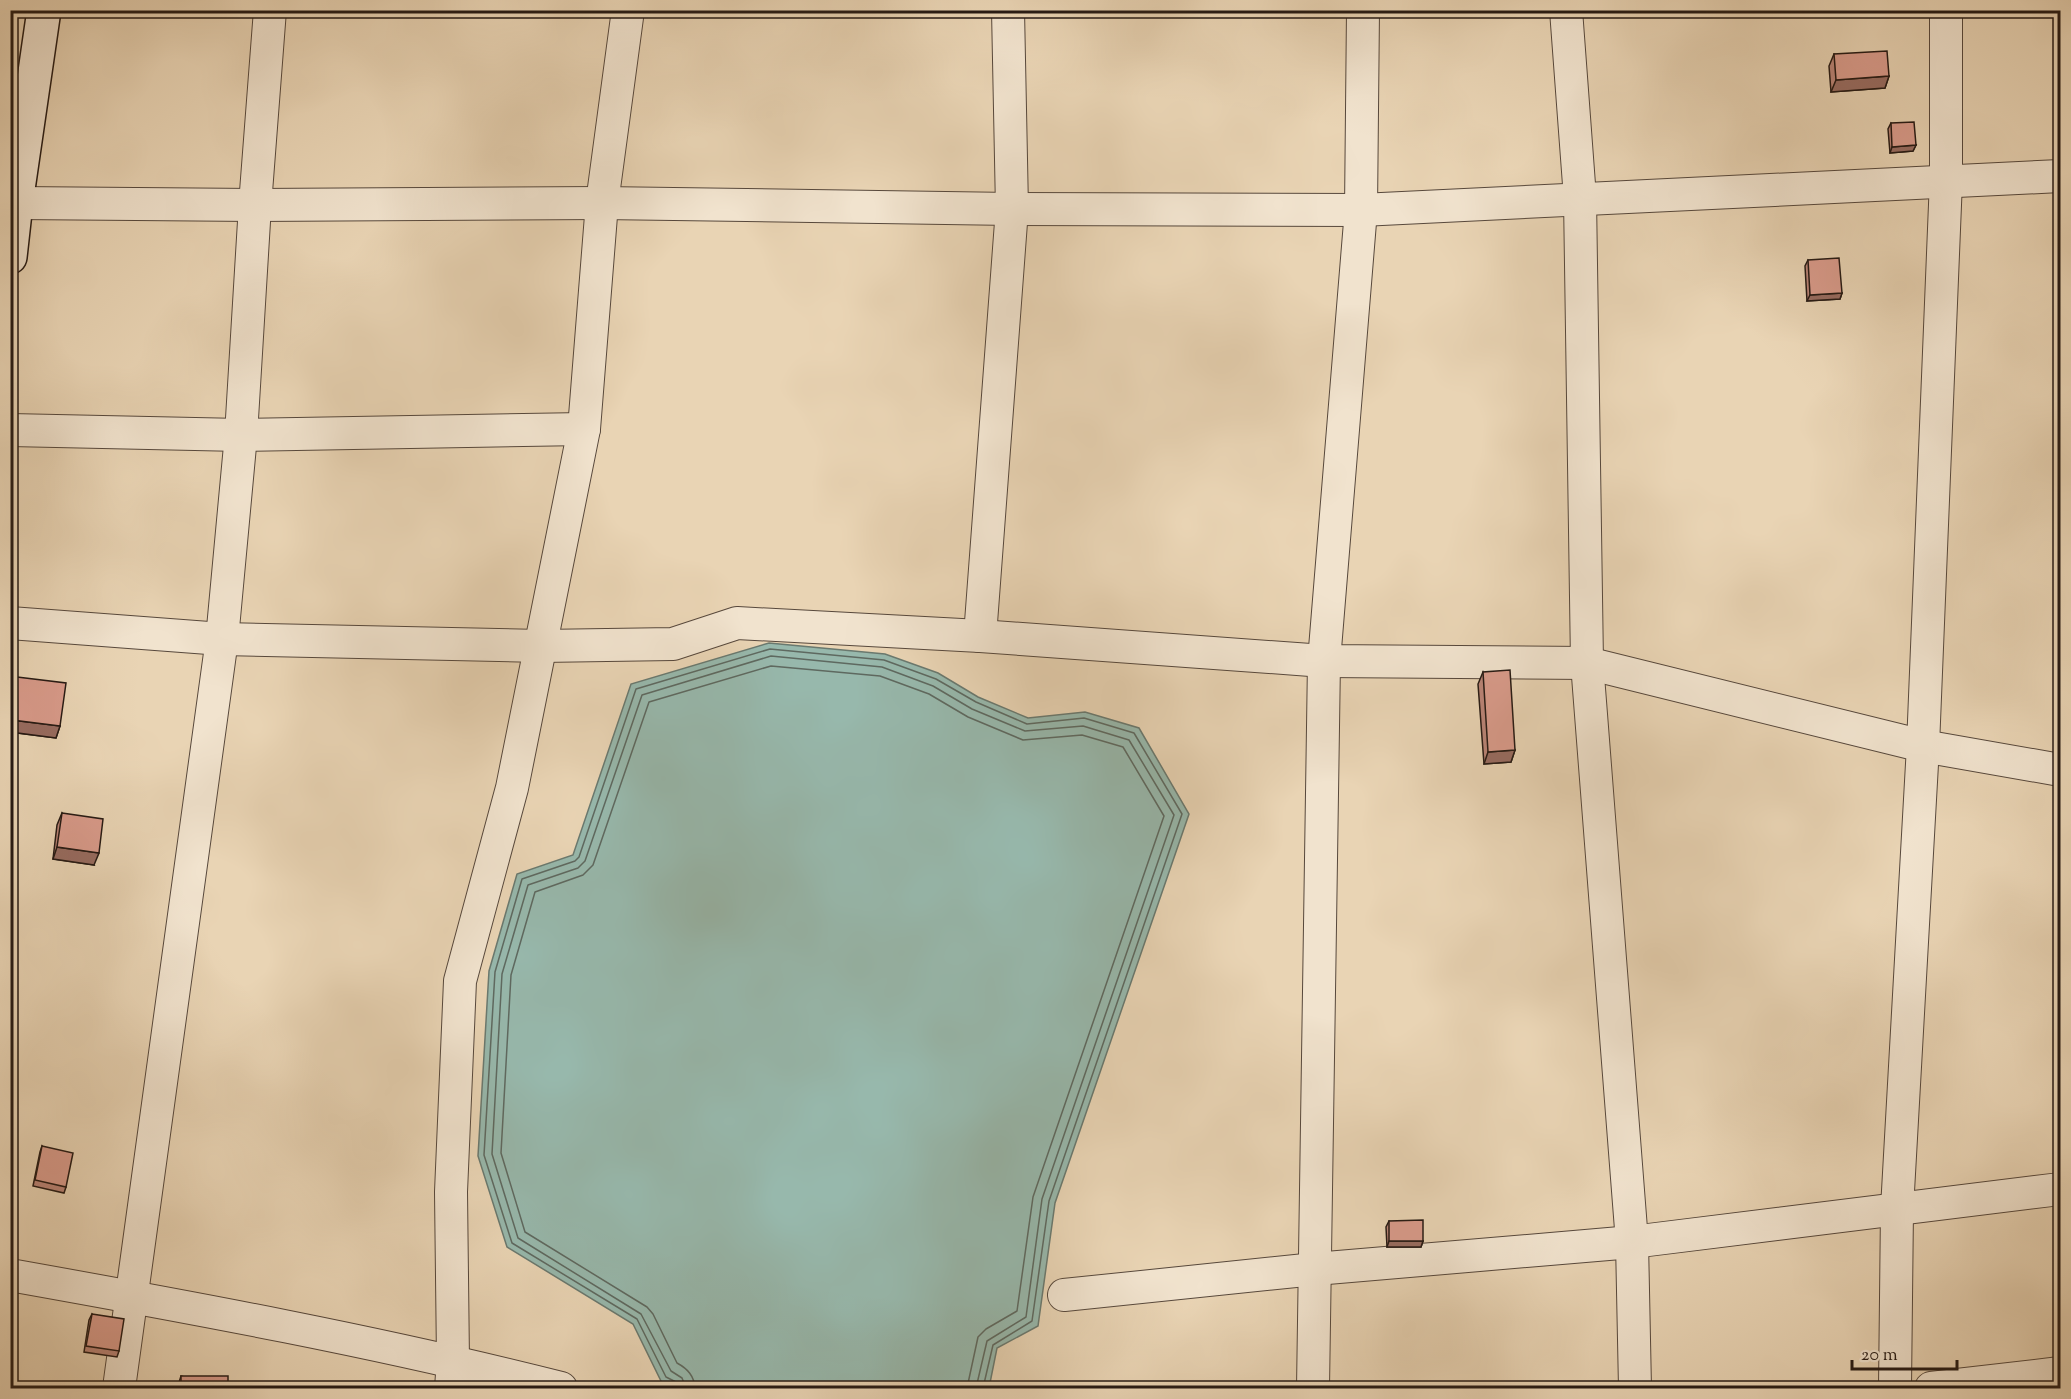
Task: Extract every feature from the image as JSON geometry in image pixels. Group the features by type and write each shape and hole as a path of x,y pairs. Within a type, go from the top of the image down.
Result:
{"street":[{"path":"10,257 44,10"},
{"path":"119,1389 222,639 241,435 270,10"},
{"path":"452,1375 451,1192 460,981 512,788 584,429 602,203 628,10"},
{"path":"980,636 1012,209 1008,10"},
{"path":"1313,1389 1324,661 1361,210 1363,10"},
{"path":"1566,10 1580,198 1587,663 1632,1242 1635,1389"},
{"path":"1895,1389 1897,1209 1923,746 1946,180 1946,10"},
{"path":"16,203 255,205 602,203 1012,209 1361,210 2061,176"},
{"path":"10,430 241,435 584,429"},
{"path":"10,623 222,639 541,646 673,644 737,623 980,636 1324,661 1587,663 1923,746 2061,770"},
{"path":"1064,1295 1316,1269 1632,1242 2061,1189"},
{"path":"10,1275 131,1296 452,1375 561,1389"},
{"path":"1931,1389 2061,1373"}],"water":[{"path":"769,643 885,654 938,673 978,697 1028,718 1085,712 1139,728 1189,814 1055,1203 1038,1326 997,1348 989,1388 683,1388 662,1383 633,1324 507,1247 478,1156 489,971 517,874 573,855 631,684"}],"building":[{"path":"1887,51 1889,76 1836,80 1834,54"},
{"path":"1914,122 1916,145 1892,147 1891,123"},
{"path":"1839,258 1842,293 1810,295 1808,260"},
{"path":"1510,670 1515,750 1488,752 1483,672"},
{"path":"17,677 66,683 60,726 12,720"},
{"path":"62,813 103,819 99,853 57,847"},
{"path":"42,1146 73,1153 66,1187 35,1180"},
{"path":"1423,1220 1423,1241 1389,1241 1389,1221"},
{"path":"92,1314 124,1319 119,1351 86,1346"},
{"path":"181,1376 228,1376 228,1389 181,1389"}]}
